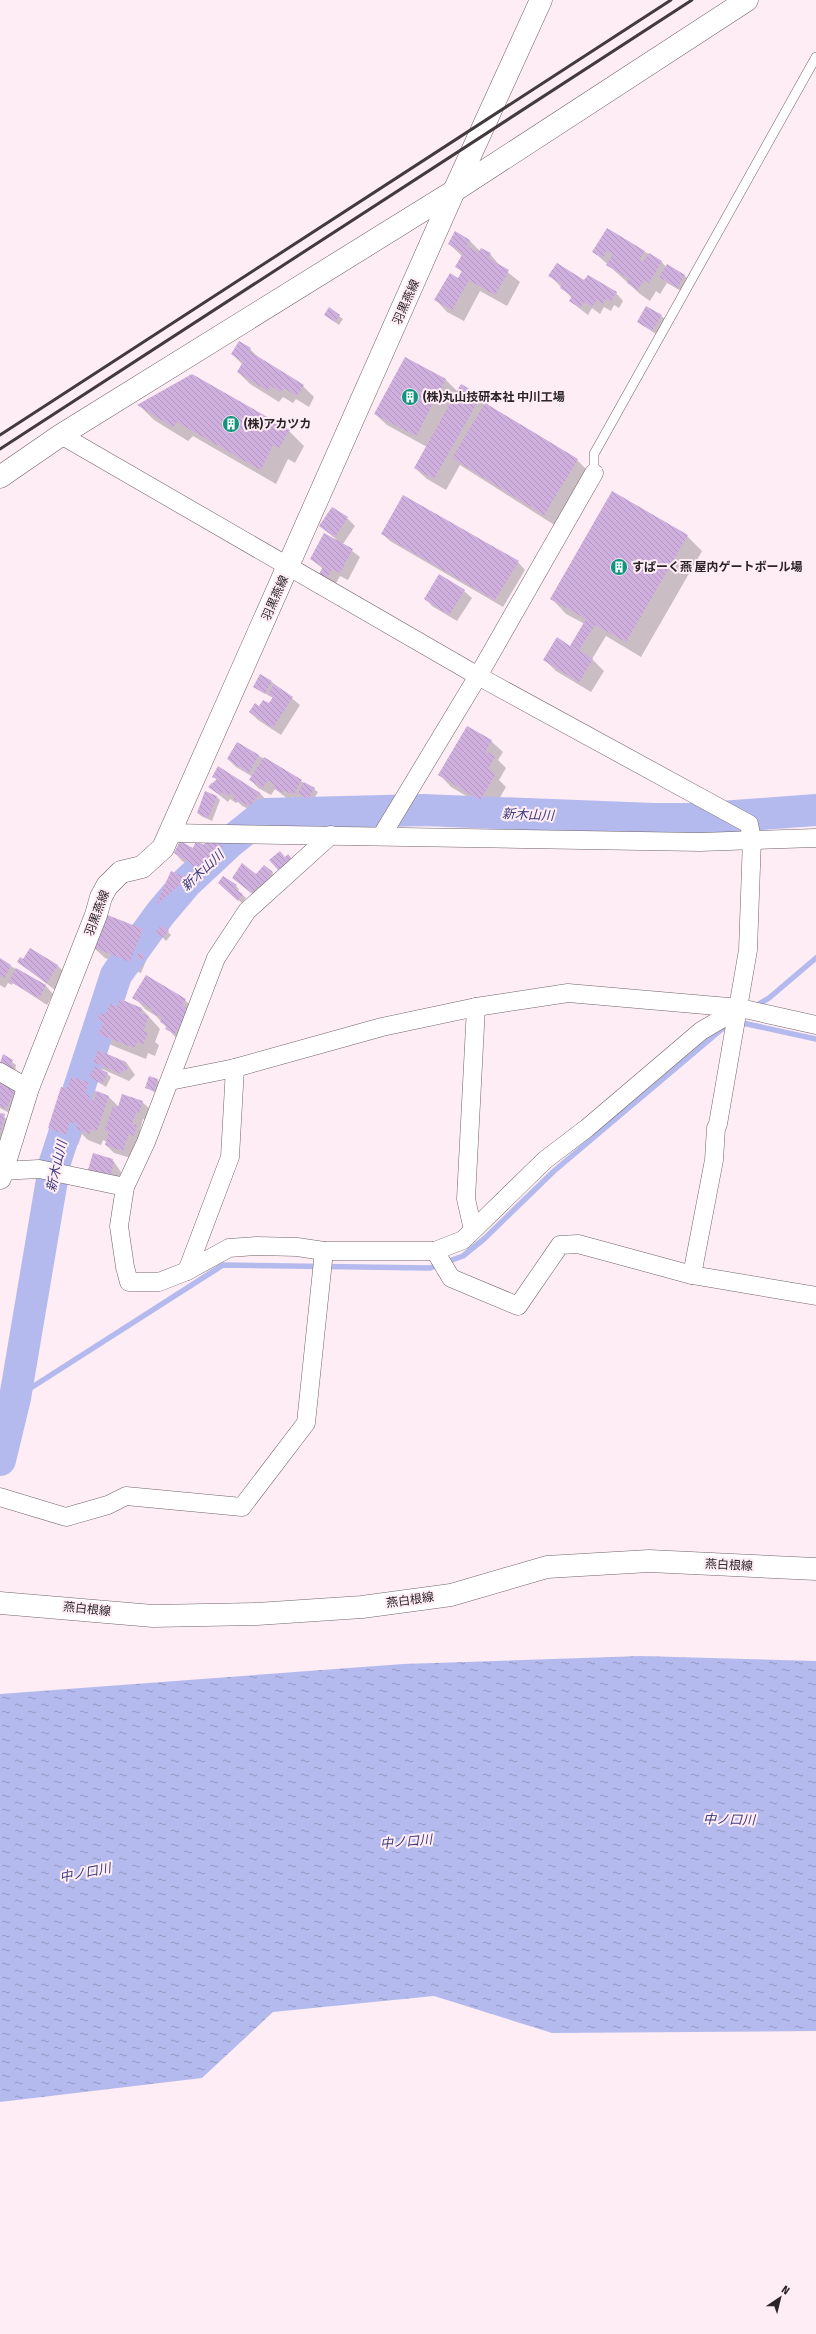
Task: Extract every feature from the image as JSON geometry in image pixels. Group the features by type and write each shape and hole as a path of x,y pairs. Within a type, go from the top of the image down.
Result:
{"main road":[{"path":"0,477 61,435 454,191 747,0"},
{"name":"羽黒燕線","path":"1,1173 28,1088 107,886 121,872 142,867 164,848 168,833 290,567 454,191 539,1"},
{"name":"燕白根線","path":"0,1603 153,1616 257,1614 362,1607 451,1595 547,1567 649,1561 816,1569"}],"street":[{"path":"61,435 478,676 749,824 752,839 748,950 740,1008 716,1128 714,1160 692,1275"},
{"path":"382,835 478,676 594,473"},
{"path":"168,833 382,835 700,842 752,839 816,838"},
{"path":"331,835 247,911 227,939 216,958 170,1081 125,1187 119,1226 124,1267 129,1282 159,1282 187,1271 229,1248 297,1247 324,1251 435,1251 463,1240 545,1160 587,1128 701,1031 740,1008"},
{"path":"170,1081 235,1068 382,1027 476,1007 568,993 740,1008 816,1025"},
{"path":"473,1230 466,1199 476,1007"},
{"path":"187,1271 230,1157 235,1068"},
{"path":"0,1072 28,1088"},
{"path":"1,1173 40,1169 125,1187"},
{"path":"435,1251 451,1278 518,1306 560,1245 578,1244 692,1275 816,1296"},
{"path":"0,1497 66,1517 108,1505 126,1496 242,1507 306,1423 324,1251"}],"lane":[{"path":"594,473 594,454 816,57"}],"water":[{"name":"中ノ口川","path":"641,1656 816,1661 816,2031 552,2033 434,1996 273,2012 202,2078 0,2102 0,1694 403,1664"}],"building":[{"path":"607,228 645,251 639,260 643,262 649,253 662,261 649,283 644,280 638,290 627,283 629,279 606,265 613,254 607,251 602,258 592,252"},
{"path":"455,231 470,240 467,246 478,253 481,248 491,253 488,258 509,270 495,295 469,280 452,310 434,300 450,273 458,278 462,271 455,267 463,253 448,244"},
{"path":"557,263 584,280 588,275 617,292 611,301 606,299 603,304 597,300 592,307 584,302 580,308 569,301 572,296 560,288 562,284 548,276"},
{"path":"667,264 685,275 678,288 659,277"},
{"path":"646,306 662,315 652,331 637,322"},
{"path":"329,307 340,315 335,322 324,315"},
{"path":"239,341 251,348 249,351 304,385 297,396 284,388 281,392 271,386 268,391 237,372 243,362 231,354"},
{"name":"(株)丸山技研本社 中川工場","path":"405,357 446,379 416,436 374,414"},
{"name":"(株)アカツカ","path":"192,374 290,430 279,448 273,445 261,470 177,422 173,427 137,405"},
{"path":"461,384 481,396 434,479 414,468"},
{"path":"485,403 578,459 544,515 452,458"},
{"name":"すぱーく燕 屋内ゲートボール場","path":"612,491 688,535 626,642 595,625 579,650 593,659 579,682 543,660 557,637 570,646 586,619 550,599"},
{"path":"403,495 519,561 495,600 381,534"},
{"path":"332,507 348,517 335,537 319,526"},
{"path":"324,533 353,549 340,573 332,569 327,578 319,574 323,567 310,559"},
{"path":"439,574 465,590 449,615 424,599"},
{"path":"260,674 272,681 265,694 253,687"},
{"path":"274,684 293,697 273,728 249,712 255,703 259,706 263,700 269,703 273,697 268,694"},
{"path":"467,726 492,740 486,751 495,756 488,769 496,774 480,800 438,775"},
{"path":"237,742 259,755 249,773 227,759"},
{"path":"264,757 302,780 293,795 284,790 282,793 273,788 275,785 268,780 263,788 249,780"},
{"path":"218,766 260,793 250,806 233,799 235,796 231,793 229,797 222,792 220,795 208,787 217,779 212,777"},
{"path":"304,782 315,788 308,799 298,793"},
{"path":"205,791 217,796 208,818 197,813"},
{"path":"213,840 223,846 220,851 217,849 208,866 205,865 202,871 174,853 180,841 193,848 196,841 204,845 206,841 211,843"},
{"path":"280,851 285,857 288,854 293,860 279,871 269,860"},
{"path":"242,863 256,874 264,865 273,872 269,877 272,879 265,888 260,885 253,894 232,878"},
{"path":"171,871 188,878 156,905"},
{"path":"223,876 237,885 234,888 243,894 238,901 218,883"},
{"path":"105,914 143,929 130,962 92,947"},
{"path":"162,925 169,931 162,938 155,932"},
{"path":"30,948 58,965 47,983 17,962 20,957 23,959"},
{"path":"138,953 144,954 143,960 137,959"},
{"path":"0,958 11,965 4,978 0,976"},
{"path":"16,968 46,985 39,998 9,981"},
{"path":"146,975 186,999 182,1005 189,1010 175,1034 165,1029 167,1026 160,1022 162,1018 151,1012 153,1010 132,998"},
{"path":"120,999 142,1008 140,1013 149,1016 143,1031 148,1033 143,1045 137,1042 134,1048 98,1034 103,1022 97,1020 100,1013 105,1015 110,1004 117,1007"},
{"path":"98,1050 126,1062 125,1065 128,1067 126,1072 123,1070 121,1074 93,1062"},
{"path":"3,1054 13,1060 11,1064 14,1066 11,1070 0,1064"},
{"path":"95,1066 108,1073 102,1084 89,1077"},
{"path":"149,1076 158,1079 154,1091 145,1088"},
{"path":"71,1077 89,1082 85,1094 90,1095 89,1099 94,1101 97,1091 109,1096 97,1131 91,1129 90,1134 76,1129 77,1124 70,1122 66,1135 48,1128 61,1087 67,1089"},
{"path":"0,1083 15,1091 6,1109 0,1106"},
{"path":"122,1094 143,1101 139,1113 136,1112 132,1124 137,1125 134,1136 129,1134 123,1151 105,1145 109,1131 105,1130 113,1106 118,1107"},
{"path":"0,1113 5,1114 1,1131 0,1131"},
{"path":"93,1153 113,1159 112,1162 114,1163 110,1177 88,1170"}],"waterway":[{"name":"新木山川","path":"0,1460 15,1398 55,1162 116,975 160,914 187,882 230,842 265,814 423,810 654,819 694,819 816,810"},
{"path":"754,1007 769,998 816,958"},
{"path":"738,1022 816,1039"},
{"path":"15,1398 223,1265 430,1268 463,1256 484,1239 554,1171 728,1024"}],"railway":[{"path":"0,435 671,0"},
{"path":"0,449 692,0"}],"place":[{"name":"(株)丸山技研本社 中川工場","path":"410,397"},
{"name":"(株)アカツカ","path":"231,424"},
{"name":"すぱーく燕 屋内ゲートボール場","path":"619,567"}]}
